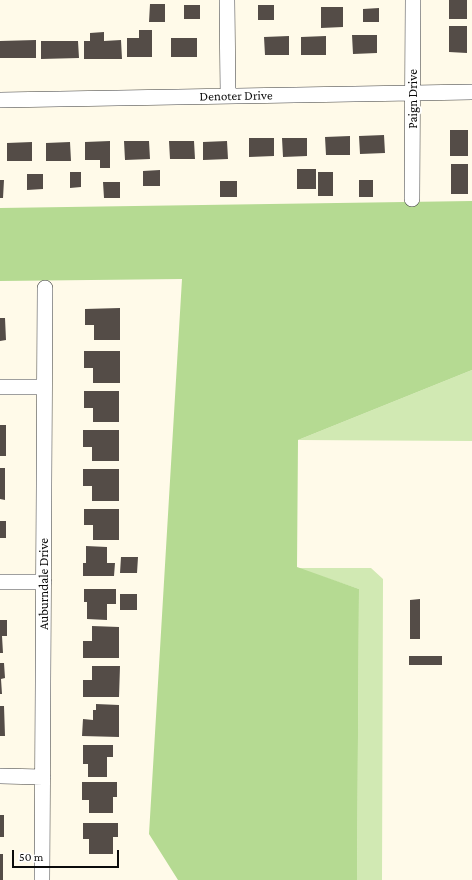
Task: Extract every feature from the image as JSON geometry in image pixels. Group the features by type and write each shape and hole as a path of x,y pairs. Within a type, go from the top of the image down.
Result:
{"street":[{"path":"227,0 228,96"},
{"name":"Paign Drive","path":"412,199 413,0"},
{"name":"Denoter Drive","path":"0,100 472,92"},
{"name":"Auburndale Drive","path":"42,880 45,288"},
{"path":"0,387 44,387"},
{"path":"0,582 44,582"},
{"path":"0,776 43,776"}],"green space":[{"path":"472,201 472,370 298,440 297,567 359,589 357,880 178,880 149,834 182,279 0,281 0,208"},
{"path":"472,370 472,441 298,440"},
{"path":"297,568 371,568 383,579 382,880 357,880 359,589"}],"building":[{"path":"449,0 467,0 467,19 449,19"},
{"path":"150,4 165,4 165,22 149,22"},
{"path":"184,5 200,5 200,19 184,19"},
{"path":"258,5 274,5 274,20 258,20"},
{"path":"321,7 343,7 343,27 321,28"},
{"path":"379,8 379,22 363,22 363,9"},
{"path":"449,26 467,26 467,53 449,52"},
{"path":"139,30 152,30 152,57 127,57 127,38 139,38"},
{"path":"104,32 104,41 121,40 122,59 84,59 84,41 90,41 90,33"},
{"path":"352,35 377,35 377,53 353,54"},
{"path":"289,36 289,55 265,55 264,37"},
{"path":"326,36 326,55 301,55 301,37"},
{"path":"171,38 197,38 197,57 171,57"},
{"path":"36,40 36,58 0,58 0,41"},
{"path":"41,41 78,41 79,58 41,59"},
{"path":"450,130 468,130 468,156 450,156"},
{"path":"384,135 385,153 360,154 359,136"},
{"path":"350,136 350,155 326,155 325,137"},
{"path":"249,138 274,138 274,156 249,157"},
{"path":"282,138 307,138 307,156 283,157"},
{"path":"110,141 110,168 100,168 100,160 85,160 85,142"},
{"path":"124,141 149,141 150,159 125,160"},
{"path":"169,141 194,141 195,159 170,159"},
{"path":"227,141 228,159 203,160 203,142"},
{"path":"32,142 32,161 7,161 7,143"},
{"path":"70,142 71,161 46,161 46,143"},
{"path":"451,164 468,164 468,194 451,194"},
{"path":"297,169 316,169 316,189 297,189"},
{"path":"160,170 160,186 143,186 143,171"},
{"path":"70,172 81,172 81,187 70,188"},
{"path":"318,172 333,172 333,196 318,196"},
{"path":"27,174 43,174 43,189 27,190"},
{"path":"0,180 4,180 3,198 0,198"},
{"path":"359,180 373,180 373,197 359,197"},
{"path":"220,181 237,181 237,197 220,197"},
{"path":"103,182 120,182 120,198 104,198"},
{"path":"120,308 120,340 94,340 94,325 85,325 85,309"},
{"path":"0,318 5,318 6,340 0,341"},
{"path":"84,351 120,351 120,383 93,383 93,368 84,368"},
{"path":"84,391 119,391 119,422 93,422 93,408 84,408"},
{"path":"0,425 6,425 6,456 0,456"},
{"path":"83,430 119,430 119,461 92,461 92,447 83,447"},
{"path":"0,468 5,468 5,500 0,499"},
{"path":"83,469 119,469 119,501 92,501 92,486 83,486"},
{"path":"84,509 119,509 119,540 93,540 93,525 84,525"},
{"path":"0,521 6,521 6,538 0,538"},
{"path":"86,546 107,547 107,563 115,563 114,576 83,576 83,563 86,563"},
{"path":"121,557 138,557 137,573 120,573"},
{"path":"84,589 116,589 116,604 107,604 107,620 87,619 87,602 84,602"},
{"path":"120,594 137,594 137,610 120,610"},
{"path":"420,599 420,639 410,639 410,600"},
{"path":"0,620 7,620 7,636 2,636 3,653 0,653"},
{"path":"92,626 119,627 119,658 83,658 83,641 92,641"},
{"path":"409,656 442,656 442,665 409,665"},
{"path":"0,663 4,663 5,678 1,679 2,694 0,694"},
{"path":"92,666 120,666 119,697 83,697 83,680 92,680"},
{"path":"96,704 119,705 119,737 82,736 83,719 93,720 93,710 96,710"},
{"path":"0,706 4,706 5,736 0,736"},
{"path":"83,745 113,745 113,757 107,757 107,777 88,777 88,764 83,764"},
{"path":"82,782 117,782 117,797 113,797 113,813 89,813 89,800 82,800"},
{"path":"0,815 4,815 4,837 0,837"},
{"path":"83,823 118,823 118,837 113,837 113,854 89,854 89,839 83,839"},
{"path":"0,854 3,854 3,880 0,880"}]}
